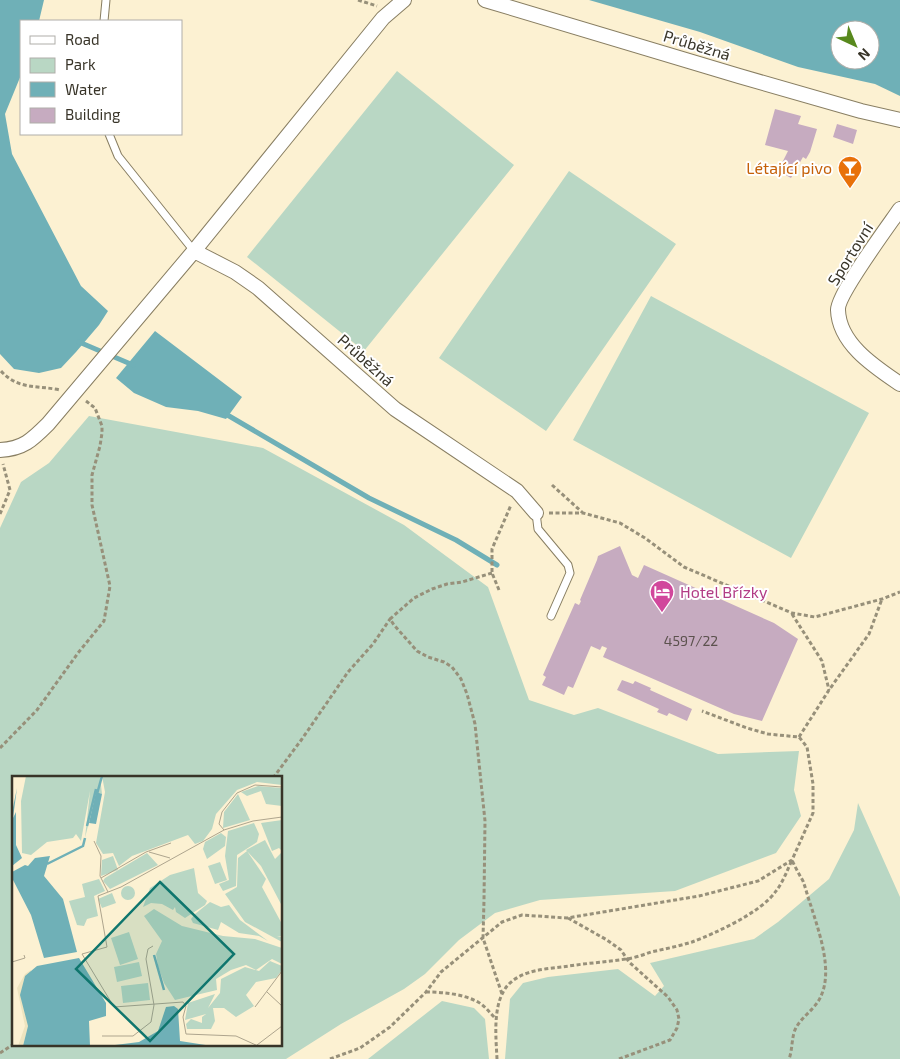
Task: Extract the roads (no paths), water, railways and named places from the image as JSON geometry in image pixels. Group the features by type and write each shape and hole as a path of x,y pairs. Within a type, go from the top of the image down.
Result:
{"street":[{"path":"1,456 33,439 48,424 194,251 383,18 404,0"},
{"name":"Průběžná","path":"485,0 739,76 861,111 900,120"},
{"name":"Sportovní","path":"900,209 848,286 838,308 842,329 860,354 900,384"},
{"name":"Průběžná","path":"194,251 235,272 258,288 395,409 517,490 536,513"}],"lane":[{"path":"104,20 106,0"},
{"path":"109,135 118,156 194,251"},
{"path":"536,513 538,529 568,565 570,573 552,616"}],"water":[{"path":"0,0 44,0 39,20 20,20 20,77 5,114 12,154 81,286 108,311 99,325 61,368 39,373 14,369 0,354"},
{"path":"589,0 900,0 900,96 875,84 798,67 700,32"},
{"path":"155,331 242,397 226,419 198,411 166,407 134,393 116,378"}],"waterway":[{"path":"79,342 133,365"},
{"path":"224,413 369,498 456,540 497,565"}],"place":[{"name":"Létající pivo","path":"850,189"},
{"name":"Hotel Břízky","path":"662,613"}]}
